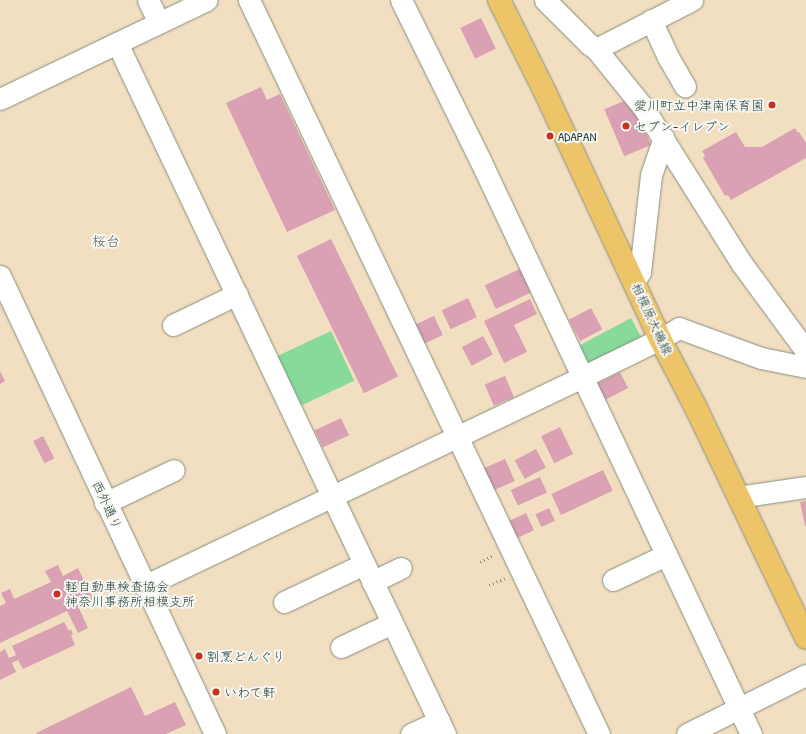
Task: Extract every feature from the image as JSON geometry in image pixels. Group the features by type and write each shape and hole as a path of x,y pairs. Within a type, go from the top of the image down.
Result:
{"main road":[{"name":"相模原大磯線","path":"499,0 545,92 660,339 806,638"}],"street":[{"path":"148,0 159,23"},
{"path":"0,99 207,0"},
{"path":"249,0 599,734"},
{"path":"402,0 481,162 751,734"},
{"path":"545,0 588,44 596,49 644,107 742,264 806,351"},
{"path":"596,49 692,0"},
{"path":"651,20 668,57 685,87"},
{"path":"117,43 236,294 252,342 332,497 442,727 411,734"},
{"path":"634,282 640,272 651,174 664,138"},
{"name":"西外通り","path":"0,276 214,734"},
{"path":"173,325 236,294"},
{"path":"144,586 582,377 660,339 679,328 762,358 806,367"},
{"path":"106,503 174,470"},
{"path":"738,497 806,487"},
{"path":"613,580 666,555"},
{"path":"284,602 368,573 401,568"},
{"path":"341,647 392,623"},
{"path":"687,734 806,675"}],"green space":[{"path":"631,318 642,339 583,371 572,349"},
{"path":"331,331 354,381 295,408 272,358"}],"building":[{"path":"481,18 496,49 475,59 460,28"},
{"path":"261,87 267,100 280,94 335,210 287,232 226,103"},
{"path":"631,98 651,145 624,156 604,109"},
{"path":"795,128 806,143 806,158 731,200 728,195 725,196 703,158 705,156 702,151 736,132 745,147 762,147"},
{"path":"331,239 398,377 364,393 297,256"},
{"path":"522,268 533,292 496,309 485,285"},
{"path":"468,298 477,317 451,329 442,310"},
{"path":"530,299 537,314 514,325 527,352 504,363 484,321"},
{"path":"591,308 602,329 580,341 569,320"},
{"path":"434,316 443,335 424,344 415,325"},
{"path":"483,336 493,355 472,366 462,347"},
{"path":"0,371 5,381 0,384"},
{"path":"620,372 628,388 602,401 594,385"},
{"path":"505,376 514,397 494,406 485,385"},
{"path":"341,418 349,435 323,447 315,430"},
{"path":"560,427 573,454 554,463 541,436"},
{"path":"43,436 54,458 45,463 33,441"},
{"path":"536,449 546,468 525,479 515,460"},
{"path":"505,459 515,481 494,490 484,468"},
{"path":"603,470 613,491 561,515 551,494"},
{"path":"540,477 547,493 518,506 511,490"},
{"path":"806,501 806,526 805,526 800,502"},
{"path":"549,508 555,521 541,527 535,514"},
{"path":"526,513 534,530 516,539 508,521"},
{"path":"58,565 63,576 78,568 93,599 78,606 88,628 78,633 67,611 0,643 0,606 6,603 1,593 10,589 14,599 51,582 45,571"},
{"path":"64,622 69,631 71,629 73,635 71,635 75,645 23,669 18,660 12,663 16,672 0,680 0,652 5,649 9,658 16,655 12,646"},
{"path":"131,687 145,716 175,702 186,725 166,734 36,733"}],"place":[{"name":"愛川町立中津南保育園","path":"772,105"},
{"name":"セブン-イレブン","path":"626,126"},
{"name":"ADAPAN","path":"550,136"},
{"name":"軽自動車検査協会 神奈川事務所相模支所","path":"57,594"},
{"name":"割烹どんぐり","path":"199,656"},
{"name":"いわて軒","path":"216,692"}],"district":[{"name":"桜台","path":"106,241"}]}
